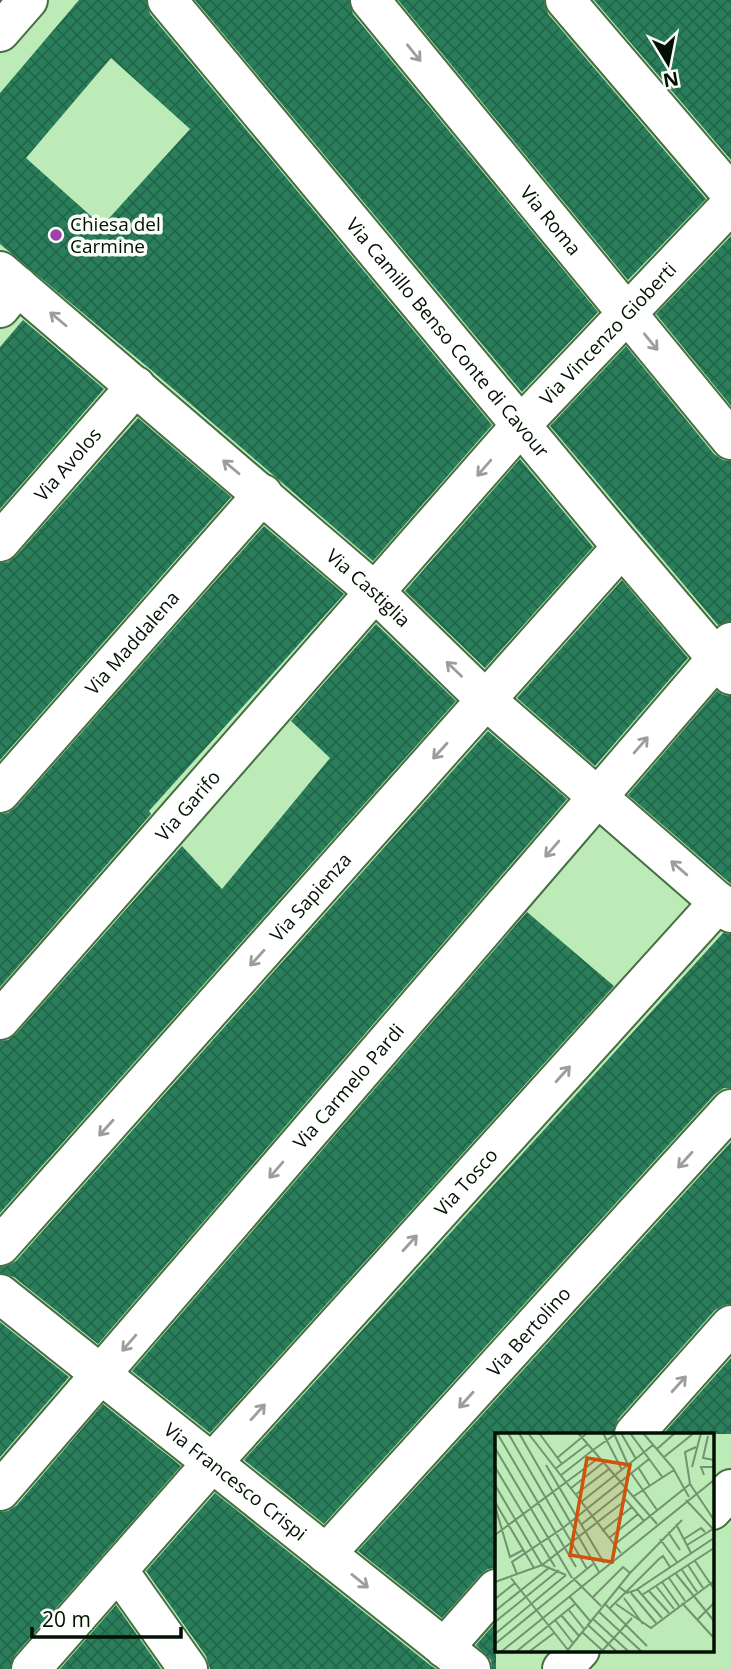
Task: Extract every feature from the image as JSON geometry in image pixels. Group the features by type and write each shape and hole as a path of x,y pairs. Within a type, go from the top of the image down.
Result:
{"street":[{"path":"0,32 28,0"},
{"name":"Via Camillo Benso Conte di Cavour","path":"167,0 622,547 726,658"},
{"name":"Via Roma","path":"370,0 731,440"},
{"path":"565,0 731,194"},
{"name":"Via Vincenzo Gioberti","path":"376,592 521,425 731,204"},
{"name":"Via Castiglia","path":"6,288 136,386 263,494 376,592 486,700 725,907"},
{"name":"Via Avolos","path":"0,541 136,386"},
{"name":"Via Maddalena","path":"0,793 263,494"},
{"name":"Via Sapienza","path":"0,1246 622,547"},
{"name":"Via Garifo","path":"0,1020 376,592"},
{"name":"Via Carmelo Pardi","path":"0,1491 596,797 726,658"},
{"name":"Via Tosco","path":"31,1669 212,1463 725,907"},
{"name":"Via Bertolino","path":"326,1554 731,1109"},
{"name":"Via Francesco Crispi","path":"0,1294 457,1658"},
{"path":"635,1433 731,1325"},
{"path":"714,1508 731,1489"},
{"path":"118,1570 188,1669"},
{"path":"457,1658 495,1591"},
{"path":"562,1669 578,1652"}],"building":[{"path":"79,0 146,0 150,14 492,425 373,561 0,244 0,93","holes":["111,58 190,129 102,226 26,158"]},
{"path":"195,0 349,0 353,14 598,312 522,392"},
{"path":"398,0 544,0 548,14 706,199 628,280"},
{"path":"594,0 731,0 731,160"},
{"path":"731,236 731,406 656,314"},
{"path":"23,320 104,389 0,509 0,347"},
{"path":"626,346 714,454 723,460 731,461 731,621 718,625 550,426"},
{"path":"138,418 231,497 0,760 0,563 8,562 16,556"},
{"path":"520,459 593,547 485,668 405,591"},
{"path":"264,526 344,594 149,811 151,814 0,987 0,814 8,813 16,807"},
{"path":"622,580 688,658 595,766 517,698"},
{"path":"376,624 456,701 0,1213 0,1041 8,1040 16,1034 182,846 222,889 330,758 291,721"},
{"path":"717,691 731,696 731,884 628,795"},
{"path":"488,731 567,799 98,1344 14,1277 0,1273 0,1267 16,1261"},
{"path":"527,912 614,986 210,1433 132,1371"},
{"path":"723,933 731,934 731,1088 724,1088 715,1094 324,1524 244,1460"},
{"path":"731,1142 731,1304 715,1310 618,1419 613,1433 495,1433 495,1568 488,1569 480,1575 442,1618 358,1551"},
{"path":"0,1322 69,1377 0,1457"},
{"path":"731,1358 731,1434 664,1433"},
{"path":"103,1404 181,1466 15,1655 10,1669 0,1669 0,1512 8,1511 17,1505"},
{"path":"215,1493 436,1669 210,1669 206,1656 146,1571"},
{"path":"116,1605 161,1669 60,1669"},
{"path":"495,1623 496,1669 492,1669 491,1660 476,1645"}],"place":[{"name":"Chiesa del Carmine","path":"56,235"}]}
